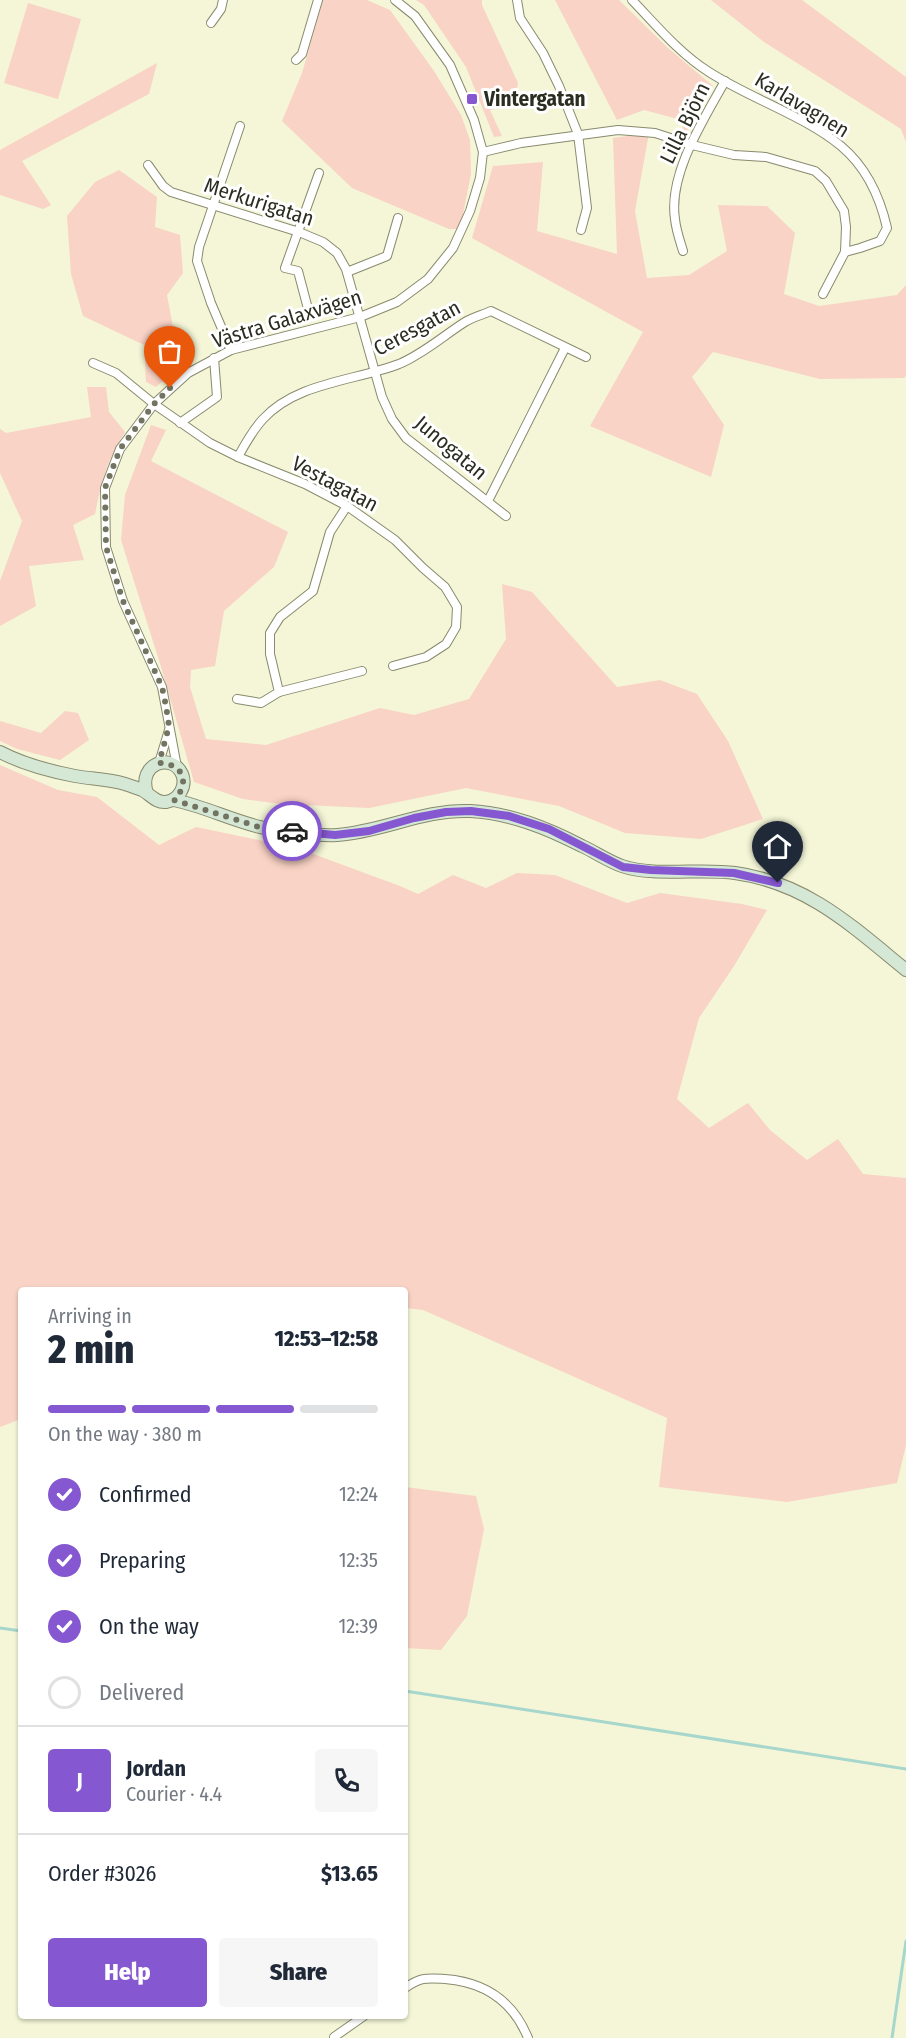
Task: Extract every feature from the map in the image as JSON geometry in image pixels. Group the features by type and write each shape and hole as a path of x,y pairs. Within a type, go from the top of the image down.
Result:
{"street":[{"path":"211,23 221,9 223,0"},
{"path":"296,60 302,54 318,0"},
{"name":"Västra Galaxvägen","path":"177,767 162,687 118,584 106,547 105,488 120,449 154,404 188,373 231,350 360,317 397,302 428,279 453,248 470,211 480,178 483,152 474,120 450,65 416,16 395,0"},
{"path":"518,0 520,18 547,61 578,134 587,208 580,230"},
{"name":"Karlavagnen","path":"633,0 675,44 708,71 813,128 841,146 868,177 882,205 887,228 880,241 845,252"},
{"name":"Lilla Björn","path":"682,251 674,218 677,180 725,81"},
{"path":"231,350 211,303 197,261 199,247 240,126"},
{"path":"483,152 521,142 618,130 655,133 734,155 766,157 815,171 826,181 844,211 846,227 845,252 823,294"},
{"name":"Merkurigatan","path":"148,165 163,186 171,192 299,232 323,242 337,253 347,272 360,317"},
{"path":"307,305 298,272 285,268 319,173"},
{"path":"347,272 387,256 398,218"},
{"name":"Ceresgatan","path":"238,457 249,437 265,417 292,397 399,363 420,353 467,321 491,311 586,357"},
{"name":"Junogatan","path":"360,317 382,397 392,419 406,438 506,516"},
{"path":"488,501 565,348"},
{"path":"180,423 217,397 214,358"},
{"name":"Vestagatan","path":"93,363 116,373 154,404 210,443 305,484 347,506 395,540 445,587 457,607 456,627 446,644 426,657 393,666"},
{"path":"279,693 270,654 270,633 280,617 313,591 330,532 347,506"},
{"path":"237,699 261,703 279,693 362,671"},
{"name":"Västra Galaxvägen","path":"159,763 169,726"},
{"path":"0,752 46,770 112,780 139,789 155,800 164,802 174,800 262,828 335,835 369,831 414,818 446,812 471,811 509,816 549,829 623,867 734,873 778,883 822,903 906,970"},
{"path":"147,794 144,784 146,775 159,763 169,763 177,767 189,793 214,813"},
{"path":"112,780 146,775"},
{"path":"174,800 181,793 184,784"},
{"path":"408,1986 419,1978 463,1980 484,1988 503,2001 522,2024 528,2038"},
{"path":"334,2037 360,2019"}],"shaded area":[{"path":"323,0 367,0 390,10 434,71 461,115 470,140 471,174 460,229 449,229 352,188 282,121 302,73"},
{"path":"416,0 482,0 482,5 518,83 514,105 490,110 502,136 494,137 466,67 424,5"},
{"path":"555,0 619,0 668,48 713,86 686,134 678,119 644,110 617,120"},
{"path":"711,0 802,0 906,77 906,142 901,129 764,42"},
{"path":"28,3 81,19 58,99 4,83"},
{"path":"157,63 149,94 22,161 51,205 43,209 0,195 0,150"},
{"path":"649,133 635,211 647,278 689,275 727,251 718,205 767,206 795,233 784,294 819,306 897,295 906,285 906,376 904,378 820,379 713,352 692,377 724,425 711,477 590,426 643,332 472,238 493,166 543,162 537,231 617,254 613,138"},
{"path":"119,170 157,197 155,227 180,235 183,273 167,295 179,359 178,368 156,387 146,382 144,345 83,316 71,274 67,216 95,182"},
{"path":"87,387 106,387 109,412 125,432 113,453 106,472 95,514 73,525 84,560 29,566 36,606 0,626 0,581 22,521 0,473 0,429 6,433 91,417"},
{"path":"151,425 166,430 151,461 288,532 274,567 224,611 215,666 191,670 190,687 206,739 266,745 380,708 414,715 469,699 506,639 502,584 532,592 617,687 660,680 697,694 728,741 763,819 701,839 625,833 559,806 466,788 369,808 282,804 243,799 194,782 121,540 125,495"},
{"path":"65,711 78,713 89,740 60,760 17,749 0,741 0,721 41,733"},
{"path":"0,765 58,790 97,797 159,845 196,827 297,848 418,894 453,875 486,888 517,873 555,875 627,903 660,893 742,904 767,910 734,966 699,1018 677,1099 709,1128 748,1103 770,1130 807,1160 838,1139 863,1174 906,1178 906,1445 897,1483 787,1502 659,1487 667,1418 423,1310 408,1308 408,1287 18,1287 18,1420 0,1427"},
{"path":"408,1487 476,1496 484,1529 467,1616 441,1650 408,1648"}],"waterway":[{"path":"0,1628 18,1631"},
{"path":"408,1691 906,1769"},
{"path":"892,2038 906,1941"}],"way so far":[{"path":"170,388 154,404 120,449 105,488 106,547 123,601 162,687 166,706 169,726 159,763 169,763 177,767 182,775 184,784 181,793 174,800 262,828 292,831"}],"place":[{"name":"Vintergatan","path":"472,99"}],"route":[{"path":"292,831 335,835 369,831 414,818 446,812 471,811 509,816 549,829 623,867 734,873 778,883"}]}
